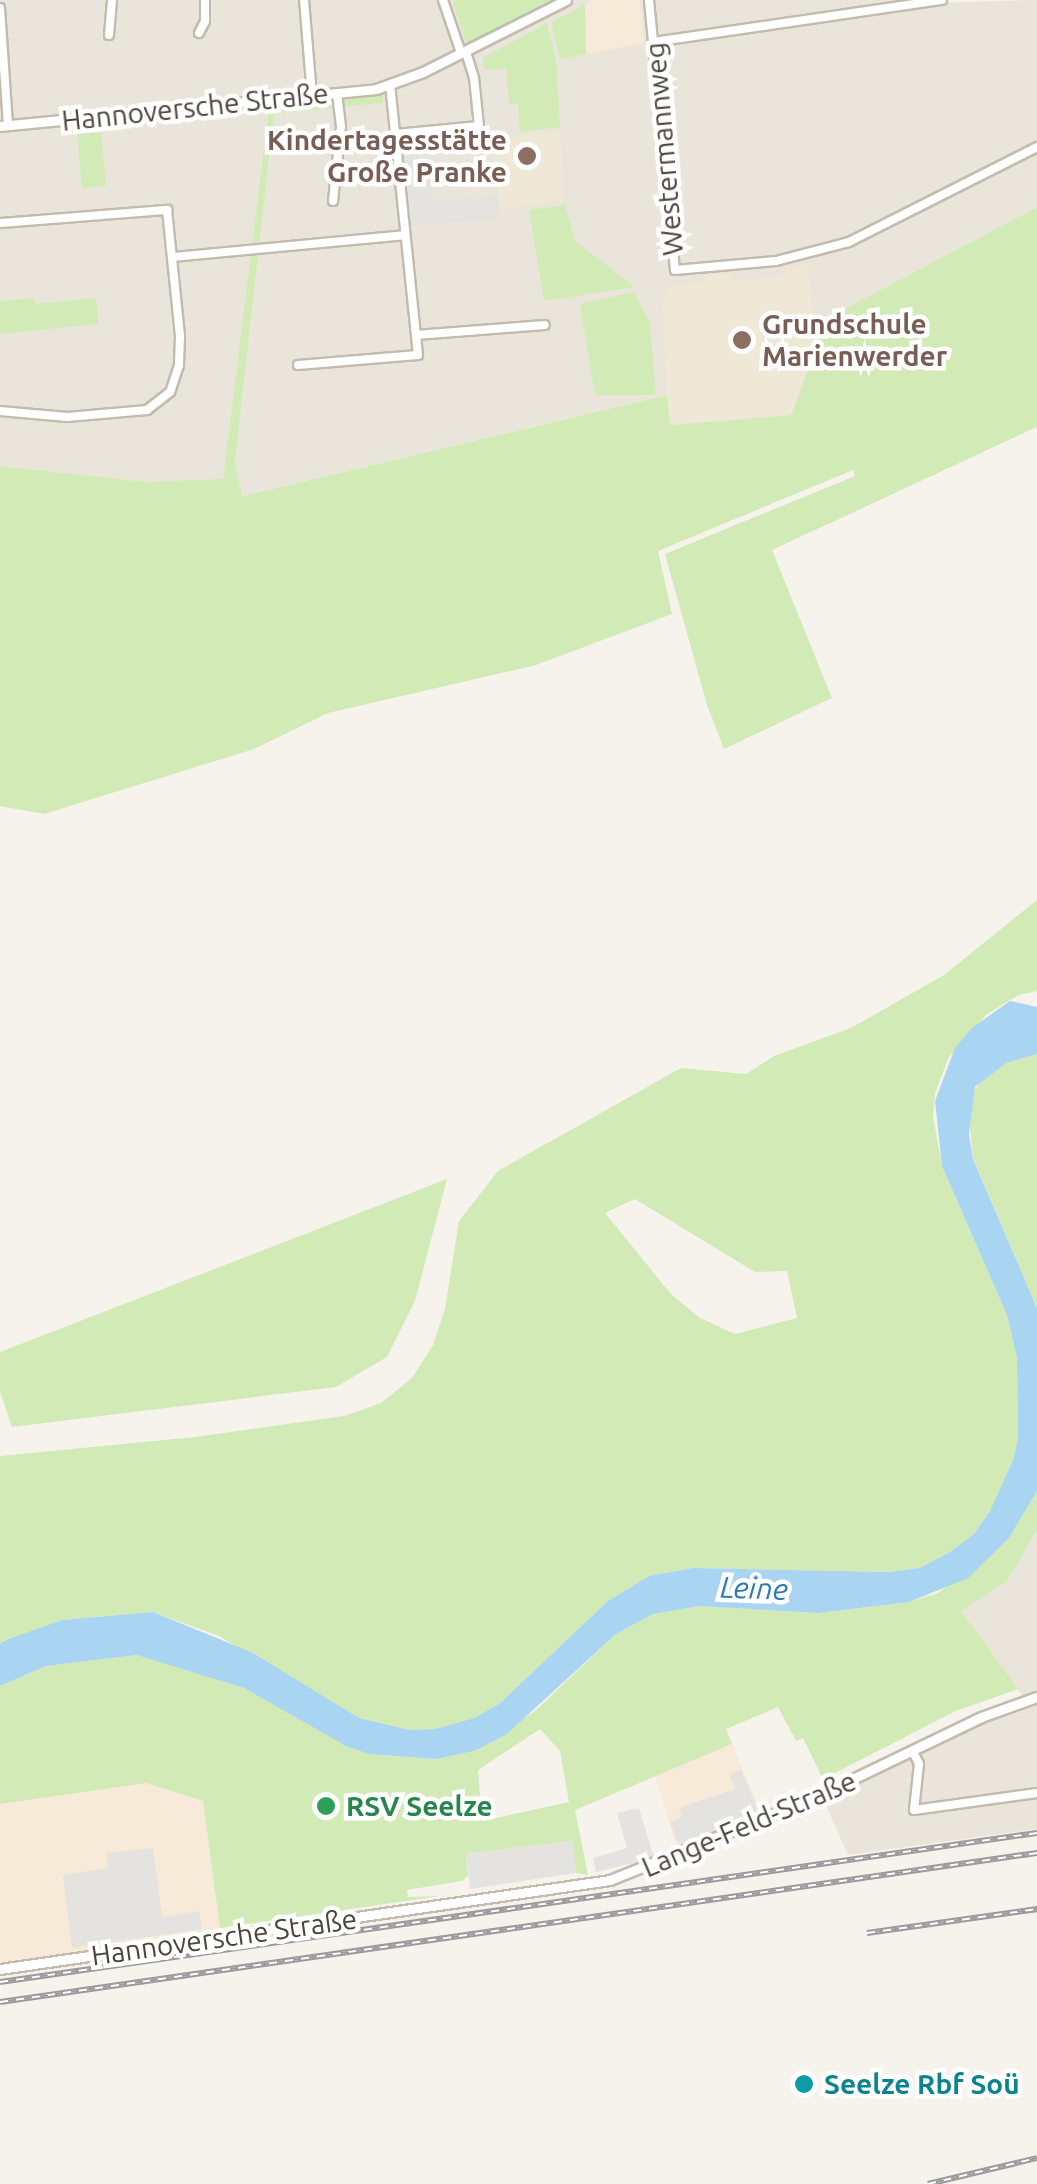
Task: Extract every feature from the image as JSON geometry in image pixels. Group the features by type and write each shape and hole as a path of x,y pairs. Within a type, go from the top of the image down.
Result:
{"street":[{"path":"109,35 112,0"},
{"path":"199,33 206,20 205,0"},
{"path":"304,0 312,96"},
{"path":"396,134 478,126 474,78 443,0"},
{"name":"Hannoversche Straße","path":"4,126 390,85 566,0"},
{"name":"Westermannweg","path":"649,0 675,270 776,261 849,242 1037,147"},
{"path":"654,42 942,0"},
{"path":"0,8 4,126"},
{"path":"298,365 418,354 390,85"},
{"path":"333,201 341,126 337,93"},
{"path":"0,223 167,210 180,357 176,378 163,400 128,415 67,417 0,411"},
{"path":"173,257 404,235"},
{"path":"416,335 545,325"},
{"name":"Lange-Feld-Straße","path":"447,1904 637,1872 913,1752 981,1717 1037,1697"},
{"path":"913,1752 919,1764 914,1810 1037,1792"},
{"name":"Hannoversche Straße","path":"0,1968 447,1904"}],"shaded area":[{"path":"0,0 452,0 468,43 556,0 895,0 896,4 1037,0 1037,207 818,323 792,415 666,395 241,496 235,464 274,114 383,103 383,96 269,107 223,480 149,482 0,466"},
{"path":"594,0 640,0 644,43 586,54 582,14 585,5"},
{"path":"480,130 481,139 429,144 433,198 498,197 500,218 409,227 402,144 409,143 409,137"},
{"name":"Kindertagesstätte Große Pranke","path":"556,131 561,136 563,201 500,210 492,140"},
{"name":"Grundschule Marienwerder","path":"808,264 812,307 822,333 792,415 669,425 662,301 671,286 706,283 706,276 730,274 731,281 786,276 786,267"},
{"path":"1037,1530 1037,1829 848,1855 823,1799 985,1720 1029,1705 960,1611 1007,1581"},
{"path":"732,1744 761,1813 677,1848 655,1776"},
{"path":"741,1769 759,1812 679,1845 670,1822 682,1817 679,1808 735,1789 729,1774"},
{"path":"146,1783 203,1801 221,1936 0,1967 0,1804"},
{"path":"639,1808 654,1858 596,1872 593,1858 627,1848 617,1813"},
{"path":"572,1841 576,1873 470,1889 466,1854"},
{"path":"153,1848 162,1917 199,1911 202,1929 72,1948 63,1875 108,1868 106,1853"}],"green space":[{"path":"452,0 556,0 467,44"},
{"path":"585,5 586,54 560,59 551,22"},
{"path":"547,23 556,61 560,127 520,132 518,104 509,105 506,69 484,70 483,58"},
{"path":"383,95 383,103 274,114 235,463 242,496 667,395 670,425 791,415 822,333 818,323 1037,207 1037,427 772,550 832,698 724,749 707,705 665,554 855,476 853,470 658,551 672,614 536,665 328,713 254,749 44,814 0,806 0,466 148,482 223,479 269,107"},
{"path":"101,132 106,186 82,188 77,134"},
{"path":"565,205 575,241 635,287 544,301 529,210"},
{"path":"634,292 650,323 656,395 595,395 580,304"},
{"path":"34,298 35,304 96,298 98,324 0,334 0,301"},
{"path":"1037,900 1037,991 1019,995 987,1014 949,1057 935,1093 933,1116 942,1166 1007,1315 1017,1358 1018,1439 1013,1460 990,1511 974,1534 950,1552 920,1568 887,1572 693,1568 649,1576 608,1601 499,1704 474,1718 435,1729 410,1730 359,1718 219,1636 153,1612 62,1620 0,1644 0,1456 195,1437 344,1416 381,1403 412,1378 433,1345 445,1309 459,1221 498,1171 681,1068 746,1074 774,1056 851,1028 944,975","holes":["635,1199 755,1272 787,1271 797,1318 735,1334 700,1318 671,1294 605,1213"]},
{"path":"1037,1054 1037,1308 973,1158 969,1117 972,1093 986,1076 1006,1063"},
{"path":"447,1179 415,1301 387,1357 336,1387 12,1427 0,1391 0,1352"},
{"path":"1037,1491 1037,1530 1007,1581 961,1611 1018,1689 956,1711 823,1779 803,1738 796,1741 778,1707 726,1729 732,1744 575,1810 588,1875 576,1873 572,1841 466,1854 468,1876 462,1881 407,1890 408,1897 440,1896 220,1928 203,1801 146,1783 0,1804 0,1686 46,1666 137,1655 244,1688 347,1746 369,1754 436,1759 474,1751 535,1711 616,1634 653,1614 699,1606 818,1613 909,1602 938,1593 1009,1538","holes":["540,1729 560,1751 569,1802 482,1821 478,1770"]}],"water":[{"name":"Leine","path":"1010,1001 1037,1007 1037,1054 1006,1063 975,1087 969,1134 973,1159 1037,1308 1037,1491 1009,1538 968,1578 909,1602 818,1613 699,1606 653,1614 616,1634 507,1734 474,1751 436,1759 369,1754 346,1746 244,1688 137,1655 46,1666 0,1686 0,1644 9,1639 62,1620 153,1612 251,1652 359,1718 410,1730 435,1729 474,1718 499,1704 608,1601 649,1576 693,1568 888,1572 920,1568 950,1552 974,1534 990,1511 1013,1460 1018,1439 1017,1358 1007,1315 942,1166 935,1101 955,1048 972,1028"}],"railway":[{"path":"0,1982 1037,1833"},
{"path":"0,2002 1037,1853"},
{"path":"867,1933 1037,1909"},
{"path":"928,2184 1037,2158"}],"place":[{"name":"Kindertagesstätte Große Pranke","path":"527,156"},
{"name":"Grundschule Marienwerder","path":"742,340"},
{"name":"RSV Seelze","path":"326,1806"},
{"name":"Seelze Rbf Soü","path":"804,2084"}]}
